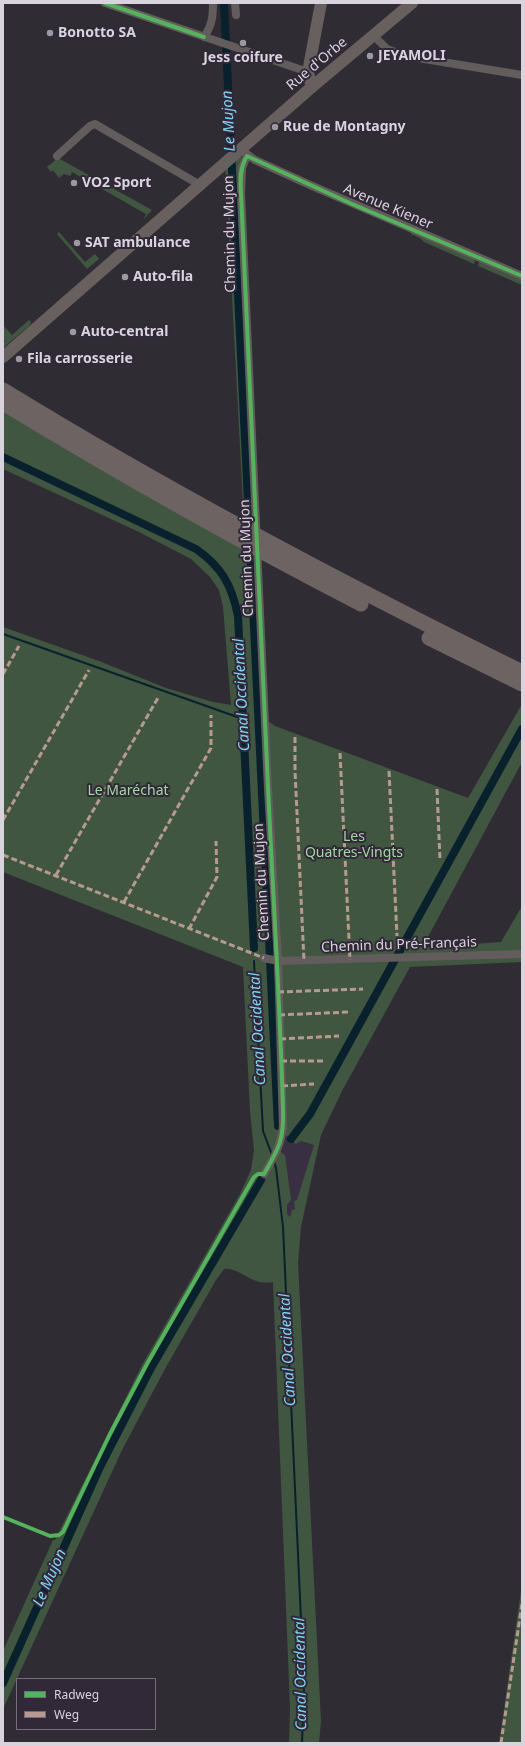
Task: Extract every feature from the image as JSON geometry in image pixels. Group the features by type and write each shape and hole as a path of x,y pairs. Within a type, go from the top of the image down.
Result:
{"highway":[{"path":"3,390 118,459 252,534 389,606 522,672"},
{"path":"3,403 113,468 245,542 356,601 522,684"}],"main road":[{"path":"289,108 308,72 321,3"},
{"name":"Rue d'Orbe","path":"3,356 225,163 242,152 313,86 412,3"},
{"path":"308,72 331,72"},
{"path":"308,72 313,86"}],"street":[{"path":"105,3 308,72"},
{"path":"204,37 212,24 213,3"},
{"path":"235,3 236,15"},
{"path":"374,36 387,49 406,56 522,75"},
{"path":"57,156 90,126 95,124 200,185"},
{"name":"Avenue Kiener","path":"242,152 352,204 522,276"},
{"name":"Chemin du Mujon","path":"242,152 241,193 268,789 278,961 283,1110 281,1141 264,1174"},
{"name":"Chemin du Pré-Français","path":"264,958 278,961 522,954"}],"shaded area":[{"path":"282,1133 296,1144 301,1141 314,1145 295,1209 290,1217 287,1214 278,1150"}],"green space":[{"path":"241,148 268,721 275,726 468,798 522,704 522,762 422,948 501,942 522,906 522,962 410,967 342,1091 321,1135 301,1227 298,1263 321,1721 319,1743 289,1743 290,1708 273,1282 259,1282 232,1269 224,1269 216,1280 166,1367 122,1450 3,1709 3,1651 53,1540 55,1540 142,1365 240,1194 251,1170 254,1150 250,1111 243,967 3,872 3,627 99,661 166,688 213,702 231,705 223,607 219,590 210,577 191,559 139,532 3,469 3,409 245,542 225,163","holes":["283,1133 296,1144 301,1141 314,1145 297,1200 294,1201 295,1209 292,1210 290,1217 287,1214 287,1205 291,1200 285,1155 278,1150"]},
{"path":"58,158 152,210 143,220 146,214 72,172 70,176 64,174 59,178 53,170 51,172 47,167"},
{"path":"59,232 85,262 95,254 99,259 87,269 57,234"},
{"path":"411,232 475,260 474,264 424,242 420,238 411,234"},
{"path":"479,262 522,280 522,285 478,266"},
{"path":"29,320 31,322 30,325 3,348 3,343 5,341 3,338 3,325 12,335"},
{"path":"522,1584 522,1743 499,1743"}],"waterway":[{"name":"Le Mujon","path":"224,3 278,1126"},
{"name":"Canal Occidental","path":"3,457 196,549 213,563 229,586 233,595 238,616 254,948"},
{"path":"3,634 243,719"},
{"path":"291,1139 310,1114 522,729"},
{"name":"Canal Occidental","path":"254,961 263,1131 272,1155"},
{"name":"Canal Occidental","path":"274,1161 283,1227 304,1685 302,1743"},
{"name":"Le Mujon","path":"3,1683 99,1469 151,1368 261,1180"}],"marked path":[{"path":"3,674 19,646"},
{"path":"3,820 89,670"},
{"path":"56,875 159,696"},
{"path":"124,902 211,748 211,715"},
{"path":"295,737 295,771 304,961"},
{"path":"340,753 350,960"},
{"path":"389,771 397,936"},
{"path":"437,789 440,860"},
{"path":"189,929 217,877 216,841"},
{"path":"3,855 264,958"},
{"path":"278,992 363,989"},
{"path":"279,1015 348,1012"},
{"path":"280,1039 339,1036"},
{"path":"281,1061 325,1061"},
{"path":"282,1086 314,1084"},
{"path":"501,1743 522,1604"}],"cycle path":[{"path":"105,3 204,37"},
{"path":"3,1517 50,1536 59,1535 63,1532 110,1434 147,1364 254,1177 258,1174 264,1174 280,1144 283,1129 280,1029 241,188 241,174 245,160 247,156 352,204 522,276"}],"place":[{"name":"Bonotto SA","path":"50,33"},
{"name":"Jess coifure","path":"243,43"},
{"name":"JEYAMOLI","path":"370,56"},
{"name":"Rue de Montagny","path":"275,127"},
{"name":"VO2 Sport","path":"74,183"},
{"name":"SAT ambulance","path":"77,243"},
{"name":"Auto-fila","path":"125,277"},
{"name":"Auto-central","path":"73,332"},
{"name":"Fila carrosserie","path":"19,359"}],"park label":[{"name":"Le Maréchat","path":"128,791"},
{"name":"Les Quatres-Vingts","path":"354,846"}]}
